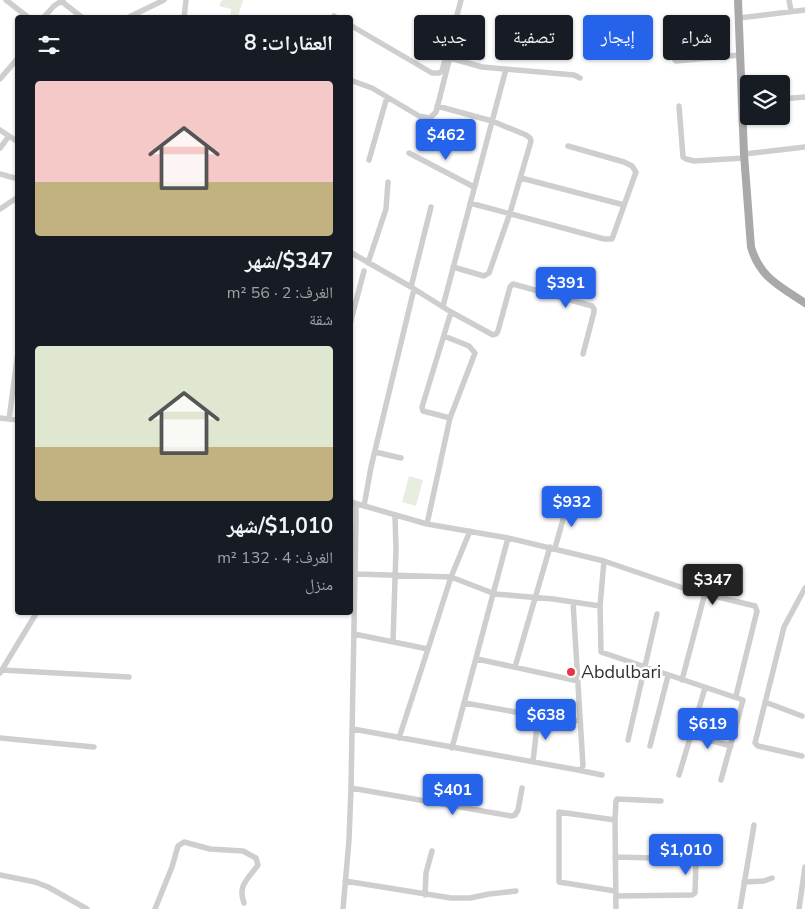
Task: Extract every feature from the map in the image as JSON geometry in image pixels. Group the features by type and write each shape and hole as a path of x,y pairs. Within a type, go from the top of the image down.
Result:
{"main road":[{"path":"738,0 748,223 754,259 761,271 770,279 805,303"}],"street":[{"path":"6,0 25,15"},
{"path":"134,15 164,0"},
{"path":"184,15 186,0"},
{"path":"457,15 461,0"},
{"path":"790,0 791,11"},
{"path":"46,15 62,1 79,15"},
{"path":"739,18 805,10"},
{"path":"353,27 432,73 442,71 445,60"},
{"path":"730,56 740,55"},
{"path":"353,81 372,88 426,119 434,116 449,60"},
{"path":"457,60 482,67 574,75 580,78"},
{"path":"0,79 15,62"},
{"path":"443,306 506,69"},
{"path":"369,160 387,97"},
{"path":"790,98 805,97"},
{"path":"437,106 492,121 530,138 521,178 489,273 484,276 453,267"},
{"path":"679,106 681,154 686,159 694,161 805,148"},
{"path":"0,130 15,140"},
{"path":"0,148 9,136"},
{"path":"470,203 609,240 614,236 636,172 632,166 568,146"},
{"path":"409,153 474,187"},
{"path":"0,174 15,177"},
{"path":"521,178 624,205"},
{"path":"368,263 386,209 388,182"},
{"path":"0,209 15,199"},
{"path":"364,506 431,207"},
{"path":"353,254 490,334 496,334 510,286 513,284 592,306 594,312 583,354"},
{"path":"353,313 364,271"},
{"path":"450,418 423,411 422,407 451,312"},
{"path":"427,524 450,418 474,353 469,346 444,336"},
{"path":"9,419 15,384"},
{"path":"0,418 15,420"},
{"path":"375,452 401,458"},
{"path":"353,501 395,516 427,524 508,538 604,561 689,590 754,604 757,611 736,696"},
{"path":"515,667 534,598 568,502"},
{"path":"343,909 349,840 353,729 356,513 353,504"},
{"path":"393,642 396,576 395,516"},
{"path":"399,738 451,577 470,531"},
{"path":"452,748 508,538"},
{"path":"604,561 600,606 601,652 668,676 736,696 744,701 721,780"},
{"path":"356,574 451,577 494,594 600,606"},
{"path":"802,756 756,745 755,740 784,627 805,588"},
{"path":"682,680 705,593"},
{"path":"573,602 583,766 581,770 578,770"},
{"path":"628,740 657,614"},
{"path":"35,615 1,671 129,678"},
{"path":"354,634 428,649"},
{"path":"477,659 578,681"},
{"path":"650,746 668,676"},
{"path":"679,775 705,688"},
{"path":"765,702 802,716"},
{"path":"464,703 580,721"},
{"path":"533,762 538,716"},
{"path":"353,729 602,775"},
{"path":"690,735 730,746"},
{"path":"0,738 94,747"},
{"path":"351,788 511,816 515,815 522,788"},
{"path":"616,909 616,801 617,799 661,801"},
{"path":"615,820 559,812 558,879 560,882 616,894 692,896 695,892 697,872 696,862 692,859 615,857"},
{"path":"740,909 754,825"},
{"path":"155,909 172,868 178,846 184,842 210,849 243,850 256,858 258,865 244,882 242,889 241,896 244,903"},
{"path":"425,895 426,873 432,851"},
{"path":"799,909 805,867"},
{"path":"0,875 35,882 48,887 87,909"},
{"path":"744,882 764,881 772,878"},
{"path":"345,881 425,895 463,899 516,891"}],"shaded area":[{"path":"222,0 243,0 239,15 230,15 231,9 219,6"},
{"path":"409,476 423,480 416,506 402,502"}],"place":[{"name":"Abdulbari","path":"571,672"}]}
